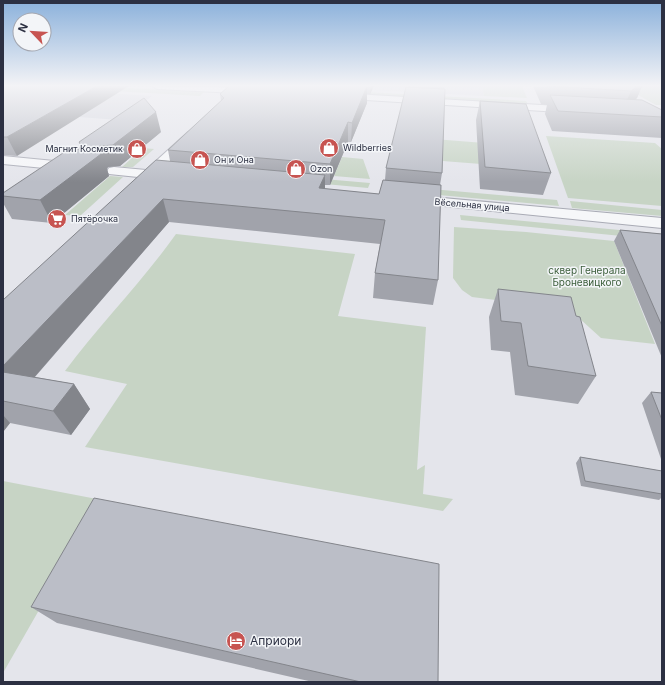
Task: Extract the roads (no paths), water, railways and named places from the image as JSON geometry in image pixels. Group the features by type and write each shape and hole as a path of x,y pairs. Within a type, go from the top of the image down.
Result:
{"street":[{"path":"133,190 200,127"},
{"path":"3,160 81,167"},
{"path":"114,171 184,178"},
{"name":"Вёсельная улица","path":"393,198 662,223"}],"place":[{"name":"Wildberries","path":"329,148"},
{"name":"Магнит Косметик","path":"137,149"},
{"name":"Он и Она","path":"200,160"},
{"name":"Ozon","path":"296,169"},
{"name":"Пятёрочка","path":"57,219"},
{"name":"Априори","path":"236,641"}],"park label":[{"name":"сквер Генерала Броневицкого","path":"587,276"}]}
